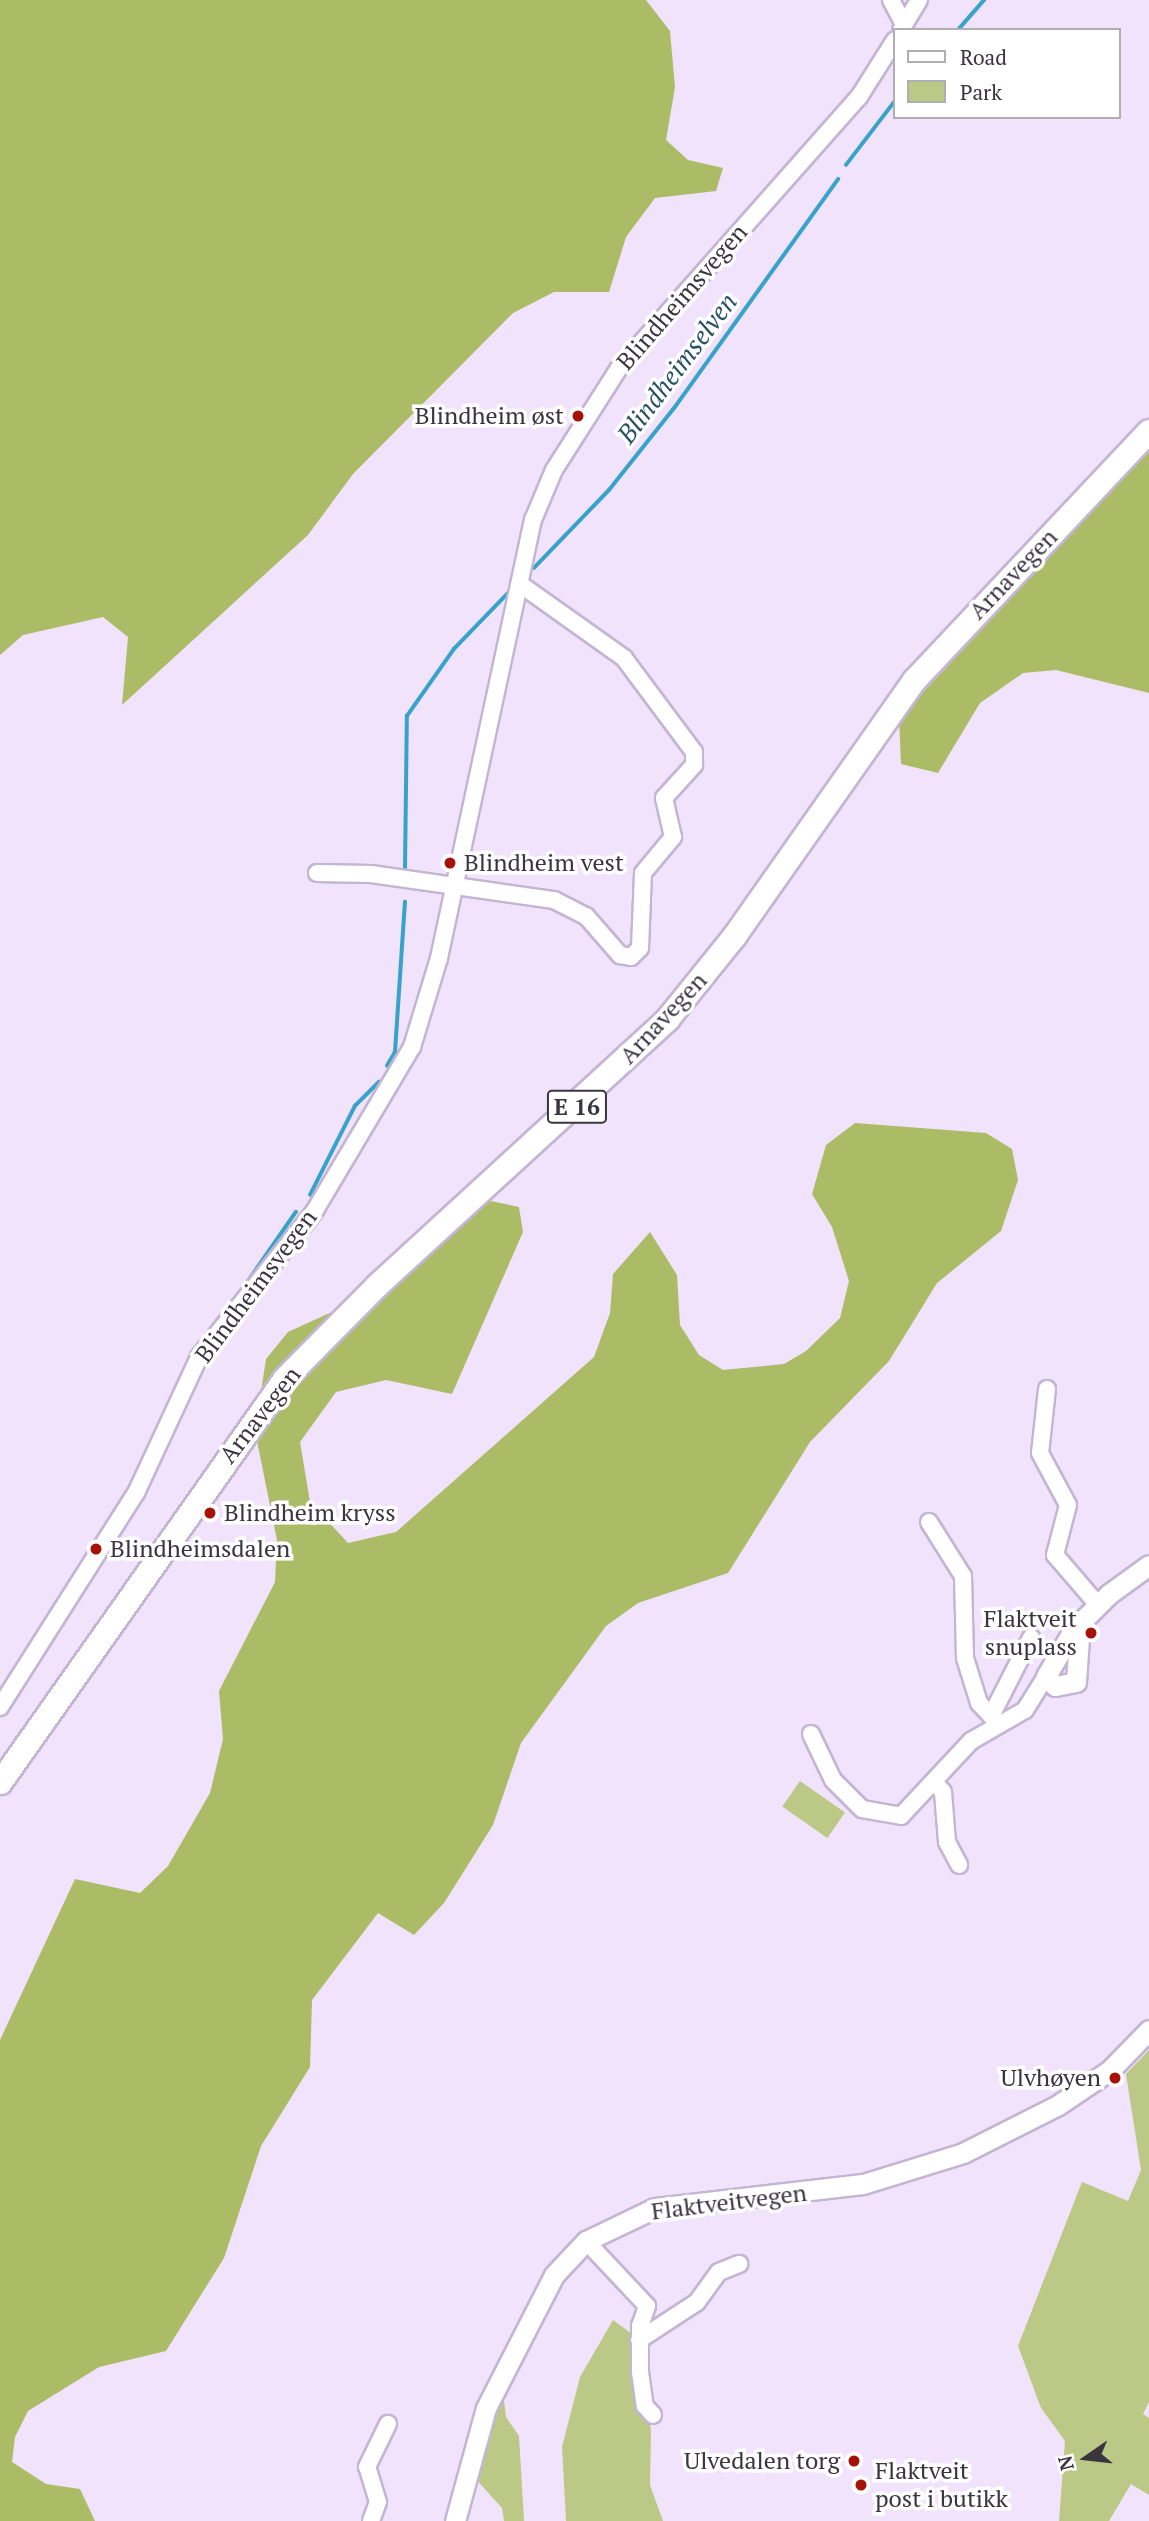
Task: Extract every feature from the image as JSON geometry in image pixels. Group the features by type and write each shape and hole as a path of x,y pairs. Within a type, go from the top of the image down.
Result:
{"highway":[{"name":"Arnavegen","path":"1,1778 284,1379 377,1285 667,1019 734,936 914,680 1149,431"}],"main road":[{"path":"1080,1623 1076,1682 1061,1688 1045,1676 1080,1623 1098,1605 1149,1565"},
{"name":"Flaktveitvegen","path":"455,2521 486,2408 554,2275 586,2241 655,2208 863,2184 963,2153 1058,2105 1110,2070 1149,2030"}],"street":[{"path":"891,0 903,27"},
{"path":"903,27 919,0"},
{"name":"Blindheimsvegen","path":"0,1707 136,1493 199,1357 314,1212 412,1046 455,885 520,584 543,495 594,404 666,313 859,97 894,42"},
{"path":"317,873 455,885 565,903 586,916 615,952 631,957 644,938 643,873 673,837 664,798 695,759 624,658 520,584"},
{"path":"1047,1389 1040,1453 1068,1506 1055,1555 1098,1605"},
{"path":"929,1522 963,1576 965,1658 979,1703 994,1721"},
{"path":"994,1721 1031,1638"},
{"path":"811,1734 843,1792 882,1817 901,1816 935,1783 971,1741 994,1721 1024,1710 1045,1676"},
{"path":"935,1783 943,1793 947,1842 959,1865"},
{"path":"586,2241 647,2306 639,2340 645,2406 653,2415"},
{"path":"639,2340 696,2302 719,2272 739,2264"},
{"path":"371,2521 378,2502 367,2467 388,2424"}],"green space":[{"path":"0,0 646,0 670,31 675,87 666,140 688,160 723,168 716,191 655,198 626,237 609,292 554,292 513,313 353,474 308,535 122,705 128,637 103,617 23,635 0,655"},
{"path":"1149,451 1149,693 1056,670 1023,673 980,703 938,773 901,764 899,718"},
{"path":"855,1123 986,1133 1012,1149 1018,1180 1001,1231 937,1283 889,1361 810,1442 728,1573 638,1603 606,1626 521,1743 493,1825 444,1903 414,1935 378,1913 312,2000 310,2067 261,2146 224,2258 166,2351 99,2367 28,2411 15,2437 12,2462 46,2484 80,2489 95,2521 0,2521 0,2040 75,1879 140,1893 168,1866 210,1793 223,1739 219,1691 275,1582 277,1540 255,1431 266,1359 288,1332 345,1306 462,1216 491,1201 519,1207 523,1232 452,1394 386,1380 336,1392 300,1442 310,1502 348,1543 396,1532 594,1357 610,1313 613,1274 650,1232 677,1275 680,1325 699,1355 723,1370 784,1364 806,1351 840,1318 849,1281 832,1227 812,1194 826,1145"},
{"path":"800,1781 845,1813 827,1838 782,1806"},
{"path":"1149,2050 1149,2402 1143,2414 1149,2418 1149,2495 1131,2484 1109,2521 1059,2521 1065,2441 1041,2408 1018,2346 1082,2182 1128,2201 1141,2170 1126,2074"},
{"path":"613,2320 636,2337 651,2431 650,2485 663,2521 566,2521 562,2447 580,2377"},
{"path":"503,2392 506,2417 519,2436 524,2521 504,2521 502,2508 473,2476"}],"waterway":[{"name":"Blindheimselven","path":"960,28 984,0"},
{"name":"Blindheimselven","path":"846,165 894,102"},
{"name":"Blindheimselven","path":"534,568 609,490 675,407 838,179"},
{"name":"Blindheimselven","path":"405,869 407,716 454,649 512,589"},
{"name":"Blindheimselven","path":"387,1066 395,1052 405,902"},
{"name":"Blindheimselven","path":"310,1195 355,1106 379,1082"},
{"name":"Blindheimselven","path":"244,1287 296,1212"}],"place":[{"name":"Blindheim øst","path":"578,416"},
{"name":"Blindheim vest","path":"450,863"},
{"name":"Blindheim kryss","path":"210,1513"},
{"name":"Blindheimsdalen","path":"96,1549"},
{"name":"Flaktveit snuplass","path":"1091,1633"},
{"name":"Ulvhøyen","path":"1115,2078"},
{"name":"Ulvedalen torg","path":"854,2461"},
{"name":"Flaktveit post i butikk","path":"861,2485"}]}
